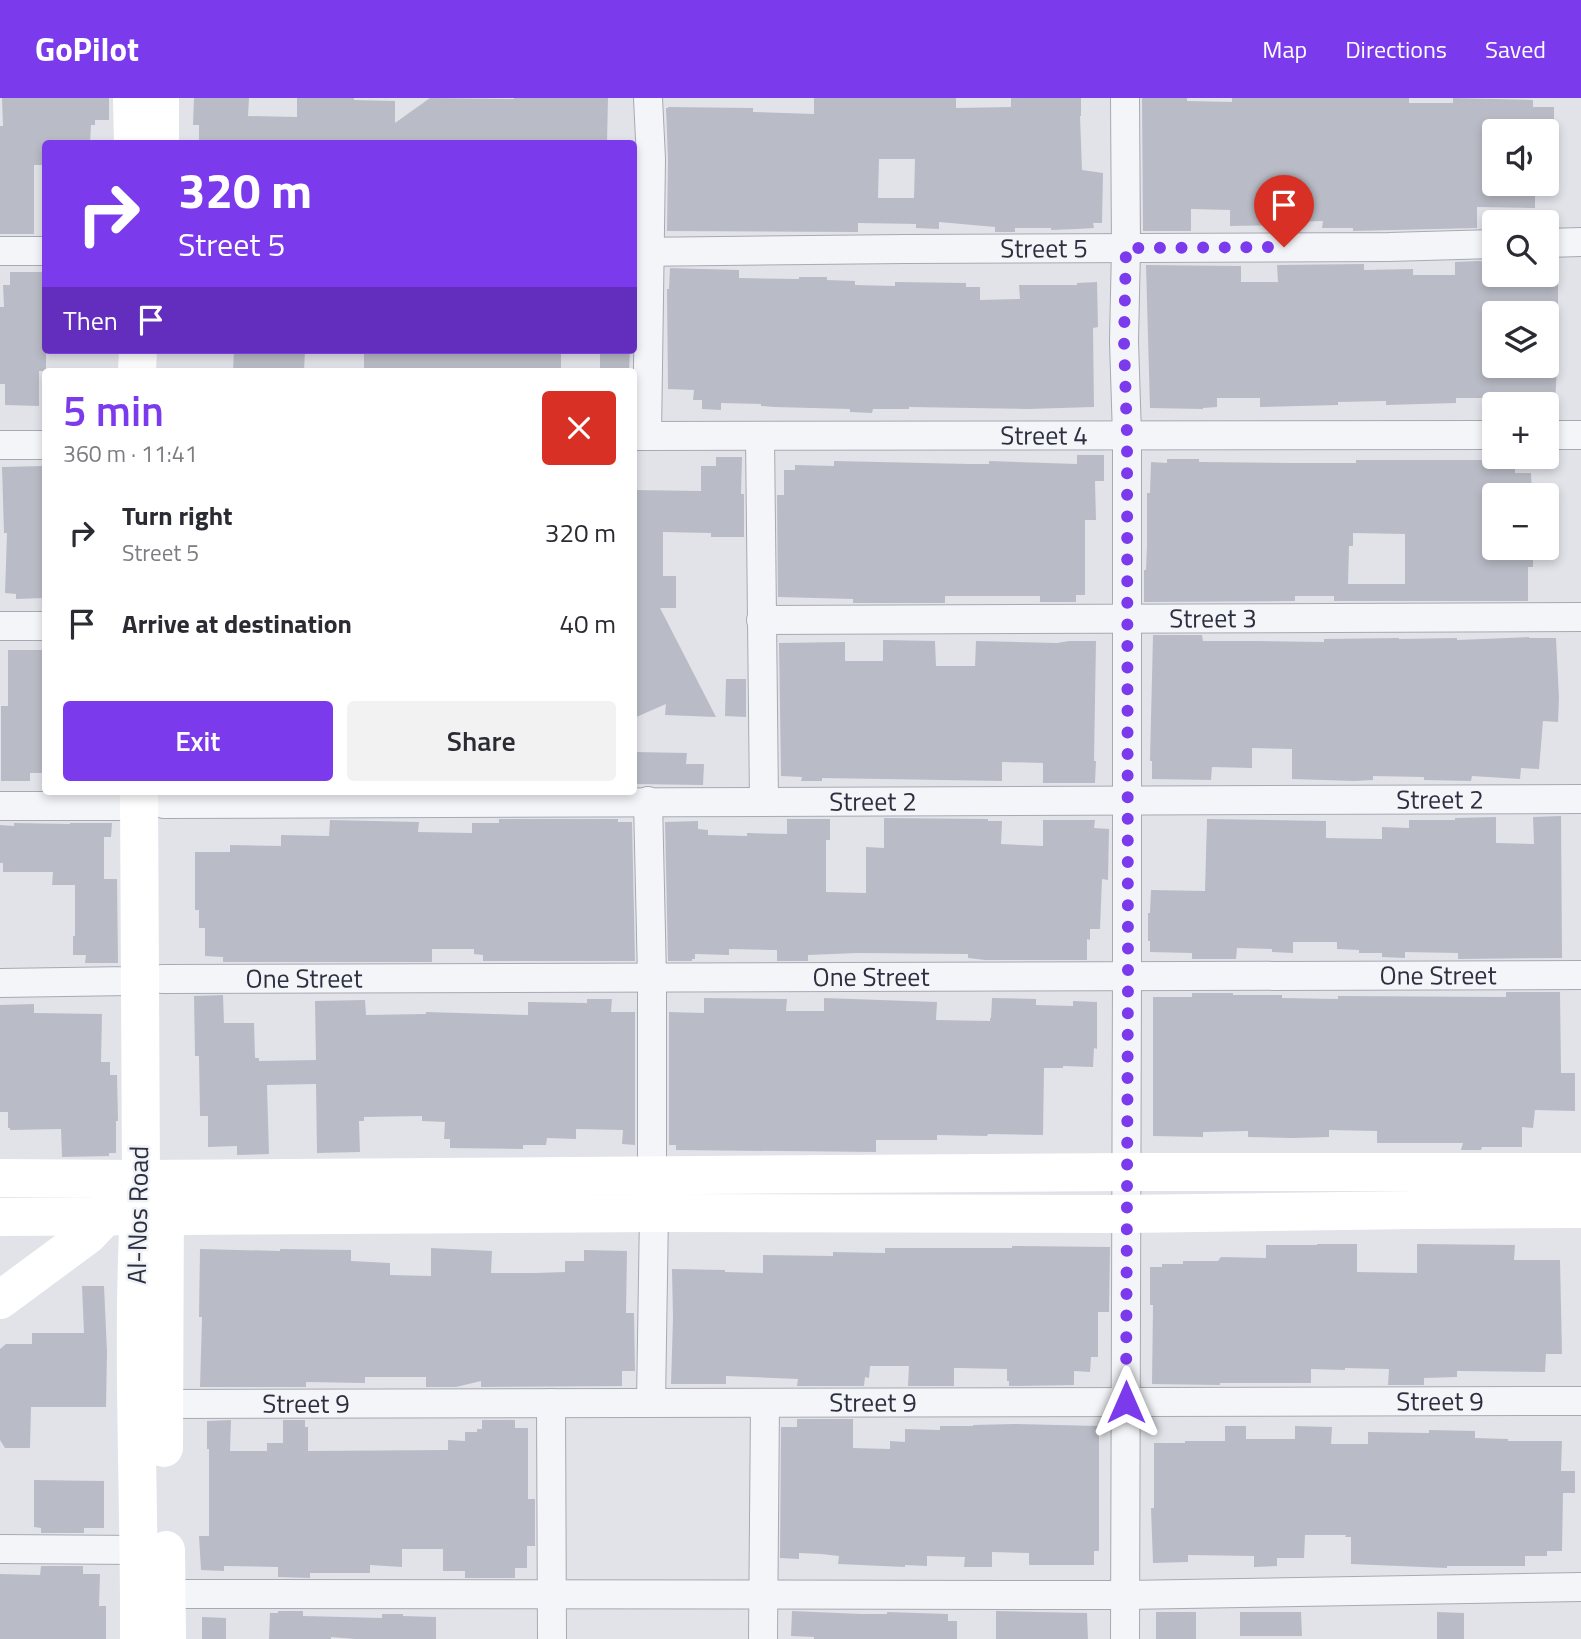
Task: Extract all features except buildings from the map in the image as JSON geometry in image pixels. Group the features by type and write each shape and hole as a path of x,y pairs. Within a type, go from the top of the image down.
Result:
{"street":[{"path":"132,98 133,140"},
{"path":"160,98 160,140"},
{"path":"640,436 641,252 651,159 648,98"},
{"path":"1125,98 1128,977 1125,1639"},
{"path":"1559,243 1581,242"},
{"name":"Street 5","path":"641,252 1482,244"},
{"path":"0,251 42,251"},
{"name":"Street 4","path":"640,436 1482,435"},
{"path":"1559,435 1581,435"},
{"path":"760,436 764,801"},
{"path":"0,445 42,445"},
{"name":"Street 3","path":"761,620 1581,617"},
{"path":"0,626 42,626"},
{"name":"Street 2","path":"0,806 151,798 547,796 648,801 1581,799"},
{"name":"Al-Nos Road","path":"151,798 151,979 138,1198 136,1326 140,1550 167,1639"},
{"path":"648,801 652,978 652,1175"},
{"name":"One Street","path":"0,983 151,979 1581,975"},
{"path":"0,1217 138,1198 652,1175 1581,1172"},
{"path":"0,1178 138,1198 654,1213 1126,1214 1581,1209"},
{"path":"0,1300 138,1198"},
{"name":"Al-Nos Road","path":"138,1198 164,1404 153,1596 139,1639"},
{"path":"651,1403 654,1213"},
{"name":"Street 9","path":"164,1404 1581,1401"},
{"path":"551,1403 552,1639"},
{"path":"763,1639 765,1403"},
{"path":"0,1549 140,1550"},
{"path":"153,1596 763,1593 1125,1595 1581,1587"}],"route":[{"path":"1126,1402 1126,248 1284,247"}]}
